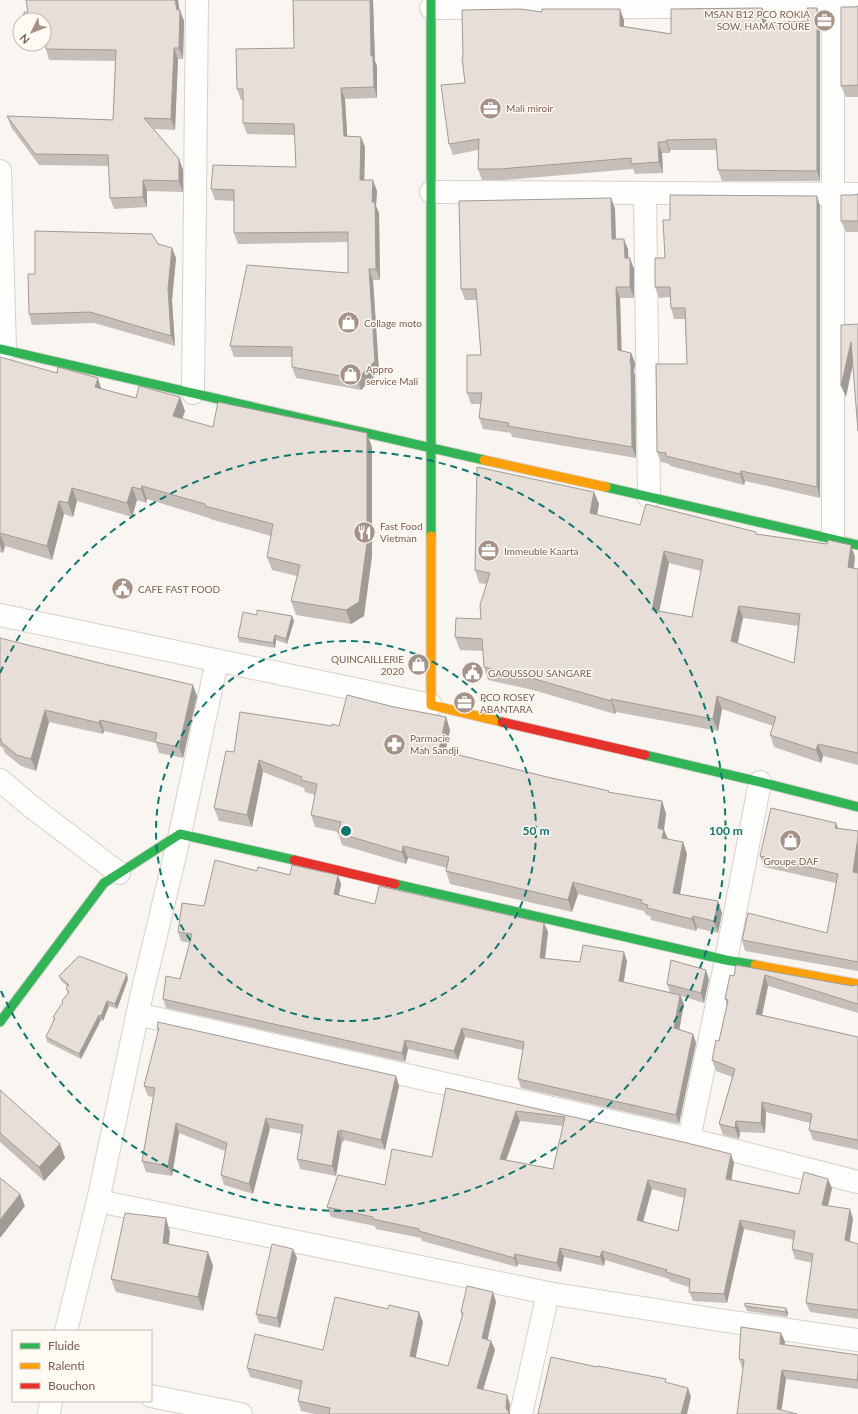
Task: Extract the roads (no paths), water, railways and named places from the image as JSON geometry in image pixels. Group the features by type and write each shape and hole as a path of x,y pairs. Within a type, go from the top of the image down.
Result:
{"street":[{"path":"193,393 197,0"},
{"path":"832,539 833,3"},
{"path":"431,705 431,4 833,3 858,6"},
{"path":"0,171 3,350 431,446 858,545"},
{"path":"431,192 858,194"},
{"path":"645,193 649,497"},
{"path":"0,615 431,705 760,782 858,807"},
{"path":"66,1330 98,1200 137,1014 180,834 217,661"},
{"path":"0,780 33,808 119,873"},
{"path":"688,1139 726,960 760,782"},
{"path":"0,1022 104,883 180,834 726,960 858,984"},
{"path":"137,1014 688,1139 858,1182"},
{"path":"98,1200 548,1293 858,1340"},
{"path":"521,1414 548,1293"},
{"path":"152,1396 241,1414"},
{"path":"49,1414 51,1402"}],"place":[{"name":"MSAN B12 PCO ROKIA SOW, HAMA TOURE","path":"825,20"},
{"name":"Mali miroir","path":"491,108"},
{"name":"Collage moto","path":"348,323"},
{"name":"Appro service Mali","path":"351,375"},
{"name":"Fast Food Vietman","path":"364,532"},
{"name":"Immeuble Kaarta","path":"488,551"},
{"name":"CAFE FAST FOOD","path":"122,589"},
{"name":"QUINCAILLERIE 2020","path":"419,665"},
{"name":"GAOUSSOU SANGARE","path":"473,673"},
{"name":"PCO ROSEY ABANTARA","path":"465,703"},
{"name":"Parmacie Mah Sandji","path":"395,744"},
{"name":"Groupe DAF","path":"791,841"}]}
